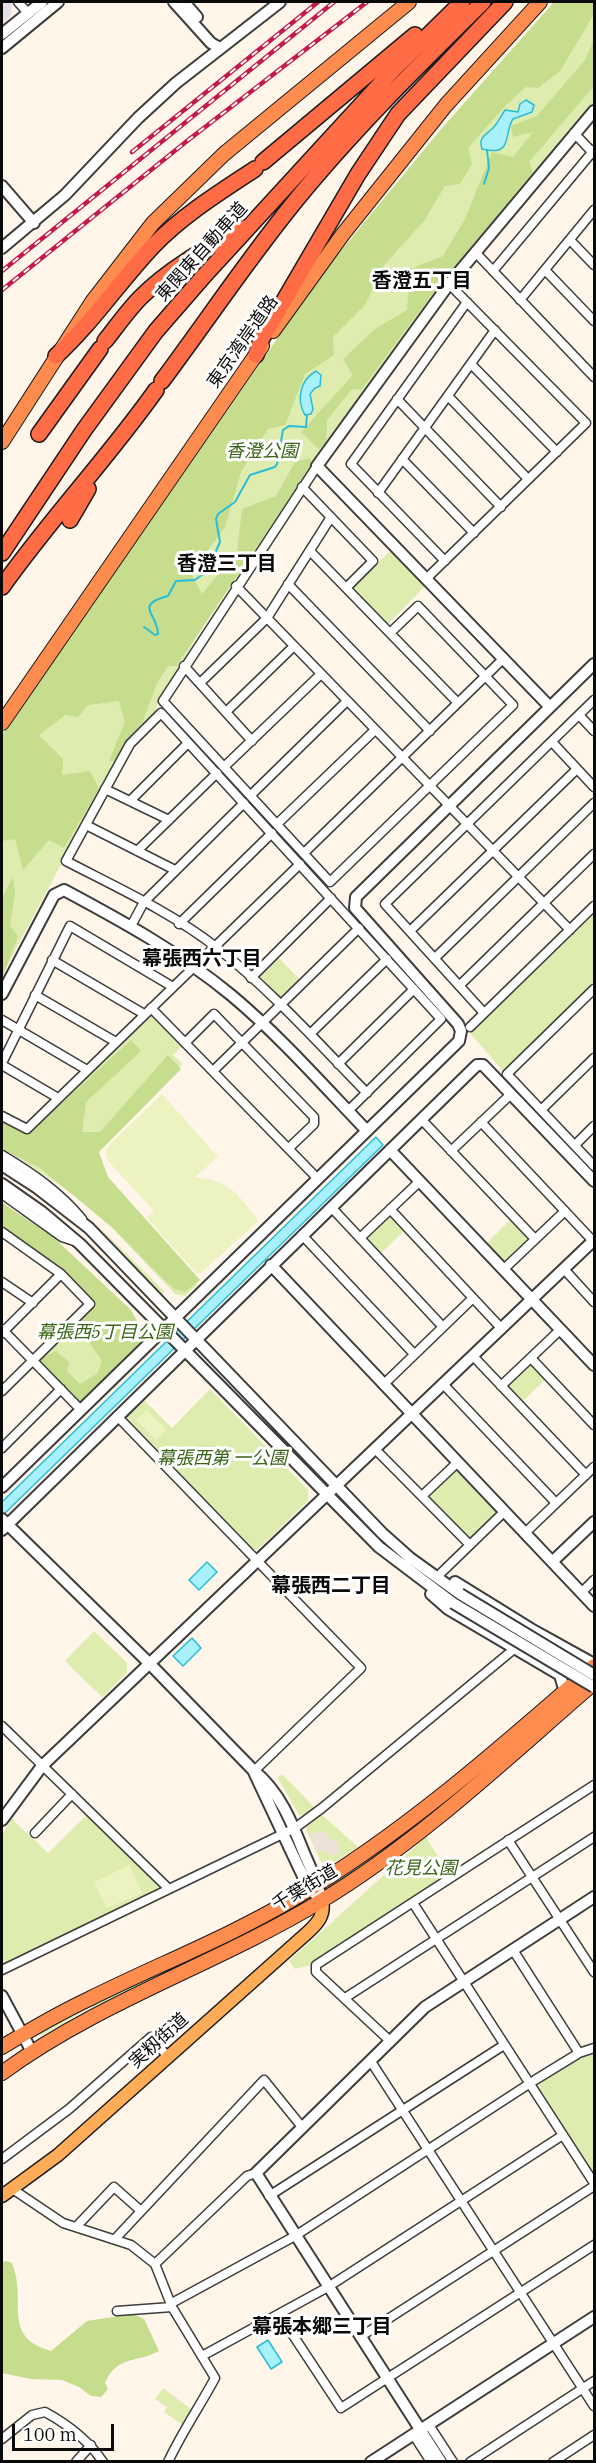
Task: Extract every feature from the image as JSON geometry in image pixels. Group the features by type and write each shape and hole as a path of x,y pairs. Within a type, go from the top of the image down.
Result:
{"highway":[{"path":"2,442 56,356 118,265 174,200 248,134 409,2"},
{"name":"東関東自動車道","path":"2,587 55,516 109,453 294,202 402,81 483,2"},
{"path":"256,355 261,340 375,147 398,114 505,2"},
{"name":"東京湾岸道路","path":"2,723 256,355 343,234 446,105 540,2"},
{"path":"56,356 80,334 155,244 198,208 259,165 430,21 458,5"},
{"name":"東関東自動車道","path":"2,553 84,430 156,331 393,70 458,5"},
{"path":"39,434 140,298 193,256 257,220"},
{"path":"70,520 109,453"},
{"name":"千葉街道","path":"2,2047 90,1998 222,1938 314,1886 377,1845 504,1744 565,1692 593,1678"},
{"name":"千葉街道","path":"2,2073 32,2052 103,2010 257,1937 322,1900 379,1863 416,1835 593,1678"}],"main road":[{"name":"実籾街道","path":"6,2192 58,2155 318,1923 323,1908 322,1900"}],"street":[{"path":"18,2 28,13"},
{"path":"2,34 42,2"},
{"path":"2,48 58,2"},
{"path":"174,2 211,43 220,48"},
{"path":"184,2 215,38 220,48"},
{"path":"2,248 34,223 82,178 156,101 280,2"},
{"path":"348,1111 441,1019 244,803 221,770 163,701 302,487 449,284 594,111"},
{"path":"493,271 594,152 574,133"},
{"path":"2,186 34,223"},
{"path":"520,300 594,210"},
{"path":"570,240 594,265"},
{"path":"474,252 594,377"},
{"path":"545,270 594,321"},
{"path":"427,578 586,423 449,284"},
{"path":"445,561 351,464 467,302"},
{"path":"378,493 495,330"},
{"path":"471,364 557,452"},
{"path":"447,396 528,479"},
{"path":"397,399 501,507"},
{"path":"402,459 474,533"},
{"path":"317,466 550,707"},
{"path":"302,487 373,561 346,588"},
{"path":"200,683 267,618 331,517"},
{"path":"310,551 458,704"},
{"path":"288,584 430,731"},
{"path":"236,586 570,930"},
{"path":"367,1093 280,1005 214,946 144,902 66,861 130,744 161,713 189,743 251,795 330,882 513,705 418,606 390,633"},
{"path":"226,712 294,646"},
{"path":"304,853 504,658"},
{"path":"2,1484 166,1331 459,1041 461,1031 447,1010 355,908 354,902 359,893 594,664"},
{"path":"184,666 252,741"},
{"path":"137,851 321,674"},
{"path":"484,1013 385,904 594,700"},
{"path":"251,795 347,701"},
{"path":"579,715 594,731"},
{"path":"277,824 375,730"},
{"path":"552,742 594,787"},
{"path":"130,801 189,743"},
{"path":"410,931 577,769"},
{"path":"105,789 169,820"},
{"path":"131,926 144,902 244,803"},
{"path":"435,958 594,803"},
{"path":"86,825 176,870"},
{"path":"179,924 272,833"},
{"path":"460,985 594,854"},
{"path":"2,1116 27,1129 300,864"},
{"path":"2,994 54,895 64,890 131,926 194,966 262,1023 367,1131"},
{"path":"251,978 332,898"},
{"path":"470,1027 594,906"},
{"path":"58,1098 2,1064 70,926 173,987"},
{"path":"213,1071 359,928"},
{"path":"310,1034 387,959"},
{"path":"52,960 144,1014"},
{"path":"339,1064 414,989"},
{"path":"594,989 507,1074 594,1166"},
{"path":"35,995 116,1042"},
{"path":"151,1008 318,1179"},
{"path":"185,1043 214,1014 242,1042 314,1117 314,1124 289,1148"},
{"path":"2,1020 87,1070"},
{"path":"541,1110 594,1058"},
{"path":"314,1886 295,1828 272,1789 149,1663 3,1524 480,1064 594,1181"},
{"path":"451,1151 511,1094"},
{"path":"422,1120 535,1239"},
{"path":"2,1820 42,1766 594,1240 481,1122"},
{"path":"575,1145 594,1126"},
{"path":"390,1149 594,1365"},
{"path":"2,1155 68,1201 89,1228 336,1486 410,1558 456,1598"},
{"path":"2,1165 50,1197 89,1228"},
{"path":"360,1238 420,1180"},
{"path":"2,1184 42,1212 80,1244 379,1547 424,1583 456,1598 593,1678"},
{"path":"2,1194 62,1237 80,1244"},
{"path":"331,1207 443,1327"},
{"path":"390,1209 501,1328"},
{"path":"504,1269 565,1211"},
{"path":"2,1232 62,1274 90,1304 2,1390"},
{"path":"302,1235 414,1354"},
{"path":"271,1265 594,1605"},
{"path":"564,1269 594,1300"},
{"path":"62,1274 2,1331 80,1409"},
{"path":"2,1282 33,1303"},
{"path":"384,1384 473,1298"},
{"path":"501,1386 561,1329"},
{"path":"472,1356 586,1475"},
{"path":"531,1358 594,1425"},
{"path":"442,1384 556,1503"},
{"path":"2,1448 61,1389"},
{"path":"117,1416 361,1668 254,1771"},
{"path":"375,1449 470,1545"},
{"path":"422,1496 458,1462"},
{"path":"525,1533 594,1467"},
{"path":"441,1573 505,1511"},
{"path":"553,1561 594,1522"},
{"path":"410,1558 441,1573 513,1619 593,1678"},
{"path":"582,1592 594,1580"},
{"path":"424,1583 434,1599 448,1609 560,1675 565,1692"},
{"path":"2,1970 295,1828 315,1814 514,1649"},
{"path":"2,1726 169,1889"},
{"path":"254,1771 284,1833 322,1900"},
{"path":"390,2041 316,1972 316,1965 594,1785"},
{"path":"35,1833 72,1794"},
{"path":"345,1998 594,1837"},
{"path":"508,1840 594,1972"},
{"path":"155,2264 247,2176 256,2173 425,2007 594,1897"},
{"path":"360,2337 495,2251 594,2184 413,1903"},
{"path":"513,1950 579,2053"},
{"path":"2,1996 32,2052"},
{"path":"2,2159 69,2109 151,2037 168,2057"},
{"path":"269,2196 504,2045"},
{"path":"117,2311 171,2305 295,2235 579,2053 594,2048"},
{"path":"370,2060 594,2406"},
{"path":"115,2239 222,2122 264,2080 302,2127"},
{"path":"202,2356 328,2287 563,2135"},
{"path":"256,2173 441,2462"},
{"path":"76,2227 114,2187 141,2211"},
{"path":"6,2192 63,2223 131,2244 155,2264 171,2305 215,2378 185,2427 168,2462"},
{"path":"279,2314 341,2408 594,2246"},
{"path":"371,2462 594,2317"},
{"path":"470,2462 594,2381"},
{"path":"2,2439 32,2415 41,2412 71,2429 91,2445 103,2462"},
{"path":"421,2429 431,2462"},
{"path":"421,2429 453,2462"},
{"path":"553,2462 594,2435"},
{"path":"76,2462 91,2445"}],"shaded area":[{"path":"2,2 12,4 11,16 2,24"},
{"path":"325,1832 331,1840 338,1841 339,1850 343,1855 337,1853 331,1856 325,1851 317,1852 309,1834"}],"green space":[{"path":"554,2 594,2 594,14 560,71 538,88 526,87 506,105 468,148 472,164 460,184 445,186 424,221 385,264 365,305 333,337 334,355 305,374 285,425 268,429 241,472 225,527 191,573 202,594 237,552 242,509 276,496 295,462 310,458 312,465 176,666 168,666 157,683 143,721 114,761 109,761 125,722 119,701 88,705 78,717 65,715 39,735 63,759 62,775 90,771 99,789 64,848 49,840 23,870 15,839 2,841 2,735 325,270 442,128"},
{"name":"香澄公園","path":"594,2 594,104 473,246 419,316 198,635 158,703 154,715 126,743 2,975 2,747 218,427"},
{"path":"594,39 594,86 529,162 533,172 436,289 361,390 352,389 327,420 326,442 319,449 301,432 353,375 343,359 375,329 407,310 410,269 443,256 465,219 492,152 513,157 533,132 513,137 511,126 537,116 585,60"},
{"path":"390,551 425,586 389,623 386,623 354,591 354,586"},
{"path":"13,877 15,893 10,926 18,936 2,979 2,898"},
{"path":"594,910 594,985 504,1072 469,1032"},
{"path":"277,956 301,981 281,1000 255,976"},
{"path":"151,1014 182,1046 173,1055 182,1064 85,1155 197,1285 185,1296 175,1294 112,1228 71,1193 2,1147 2,1120 27,1133"},
{"path":"131,1040 141,1051 86,1102 82,1132 100,1132 168,1055 181,1069 99,1152 108,1177 200,1280 185,1292 175,1289 166,1282 112,1227 40,1168 2,1149 2,1122 27,1135"},
{"path":"162,1094 218,1157 195,1177 217,1181 225,1185 239,1196 258,1221 201,1273 196,1273 147,1218 154,1211 108,1161 106,1152 109,1145"},
{"name":"幕張西5丁目公園","path":"2,1202 52,1238 144,1330 142,1339 77,1401 36,1360 92,1303 2,1231"},
{"path":"2,1203 51,1235 131,1310 142,1330 143,1348 79,1405 39,1364 40,1359 56,1351 69,1362 67,1371 80,1384 97,1374 102,1361 83,1333 82,1315 94,1303 2,1229"},
{"path":"386,1216 391,1216 405,1230 379,1255 365,1240 366,1236"},
{"path":"511,1219 528,1237 528,1242 506,1263 486,1244"},
{"path":"95,1223 164,1291 161,1298"},
{"path":"529,1362 547,1378 520,1404 505,1384"},
{"name":"幕張西第 一公園","path":"210,1389 308,1490 308,1501 257,1550 253,1550 127,1420 127,1415 143,1399 172,1428"},
{"path":"147,1410 166,1430 156,1440 136,1420"},
{"path":"457,1467 497,1510 497,1514 469,1539 427,1496"},
{"path":"94,1631 127,1663 127,1673 102,1697 65,1661"},
{"path":"282,1774 315,1808 305,1816 299,1815 278,1778"},
{"path":"321,1814 358,1847 332,1864 321,1862 306,1830 307,1824"},
{"path":"87,1815 159,1885 157,1890 2,1966 2,1834 12,1819 48,1853"},
{"name":"花見公園","path":"426,1837 449,1875 311,1965 295,1969 289,1961"},
{"path":"129,1865 142,1893 107,1908 94,1882"},
{"path":"302,1904 278,1920 124,1994 89,2008 41,2036 38,2031 237,1937"},
{"path":"594,2053 594,2174 539,2088 540,2083 573,2062"},
{"path":"2,2262 12,2263 16,2278 20,2327 35,2345 51,2351 87,2321 133,2314 144,2319 159,2351 128,2361 115,2368 105,2383 108,2389 101,2397 91,2396 79,2387 62,2380 31,2379 2,2373"},
{"path":"163,2388 192,2410 183,2425 164,2412 167,2407 155,2399"}],"water":[{"path":"526,100 534,105 532,112 513,119 503,147 492,151 482,149 482,139 495,126 505,110 518,112 520,104"},
{"path":"316,371 321,375 320,386 310,394 313,409 311,414 305,415 300,397 301,391 306,380"},
{"path":"376,1137 383,1145 2,1516 2,1502"},
{"path":"207,1562 217,1572 199,1590 189,1580"},
{"path":"192,1638 201,1648 183,1666 173,1656"},
{"path":"268,2340 282,2362 271,2369 257,2347"}],"waterway":[{"path":"484,184 489,168 487,150"},
{"path":"144,627 155,635 158,634 149,607 152,603 168,596 176,581 195,580 207,571 220,542 216,519 218,514 235,502 250,475 275,467 283,430 289,426 306,427 307,415"}],"railway":[{"path":"132,152 318,2"},
{"path":"2,271 334,2"},
{"path":"2,290 187,141 367,2"}],"district":[{"name":"香澄五丁目","path":"422,281"},
{"name":"香澄三丁目","path":"227,564"},
{"name":"幕張西六丁目","path":"202,959"},
{"name":"幕張西二丁目","path":"331,1586"},
{"name":"幕張本郷三丁目","path":"322,2327"}]}
